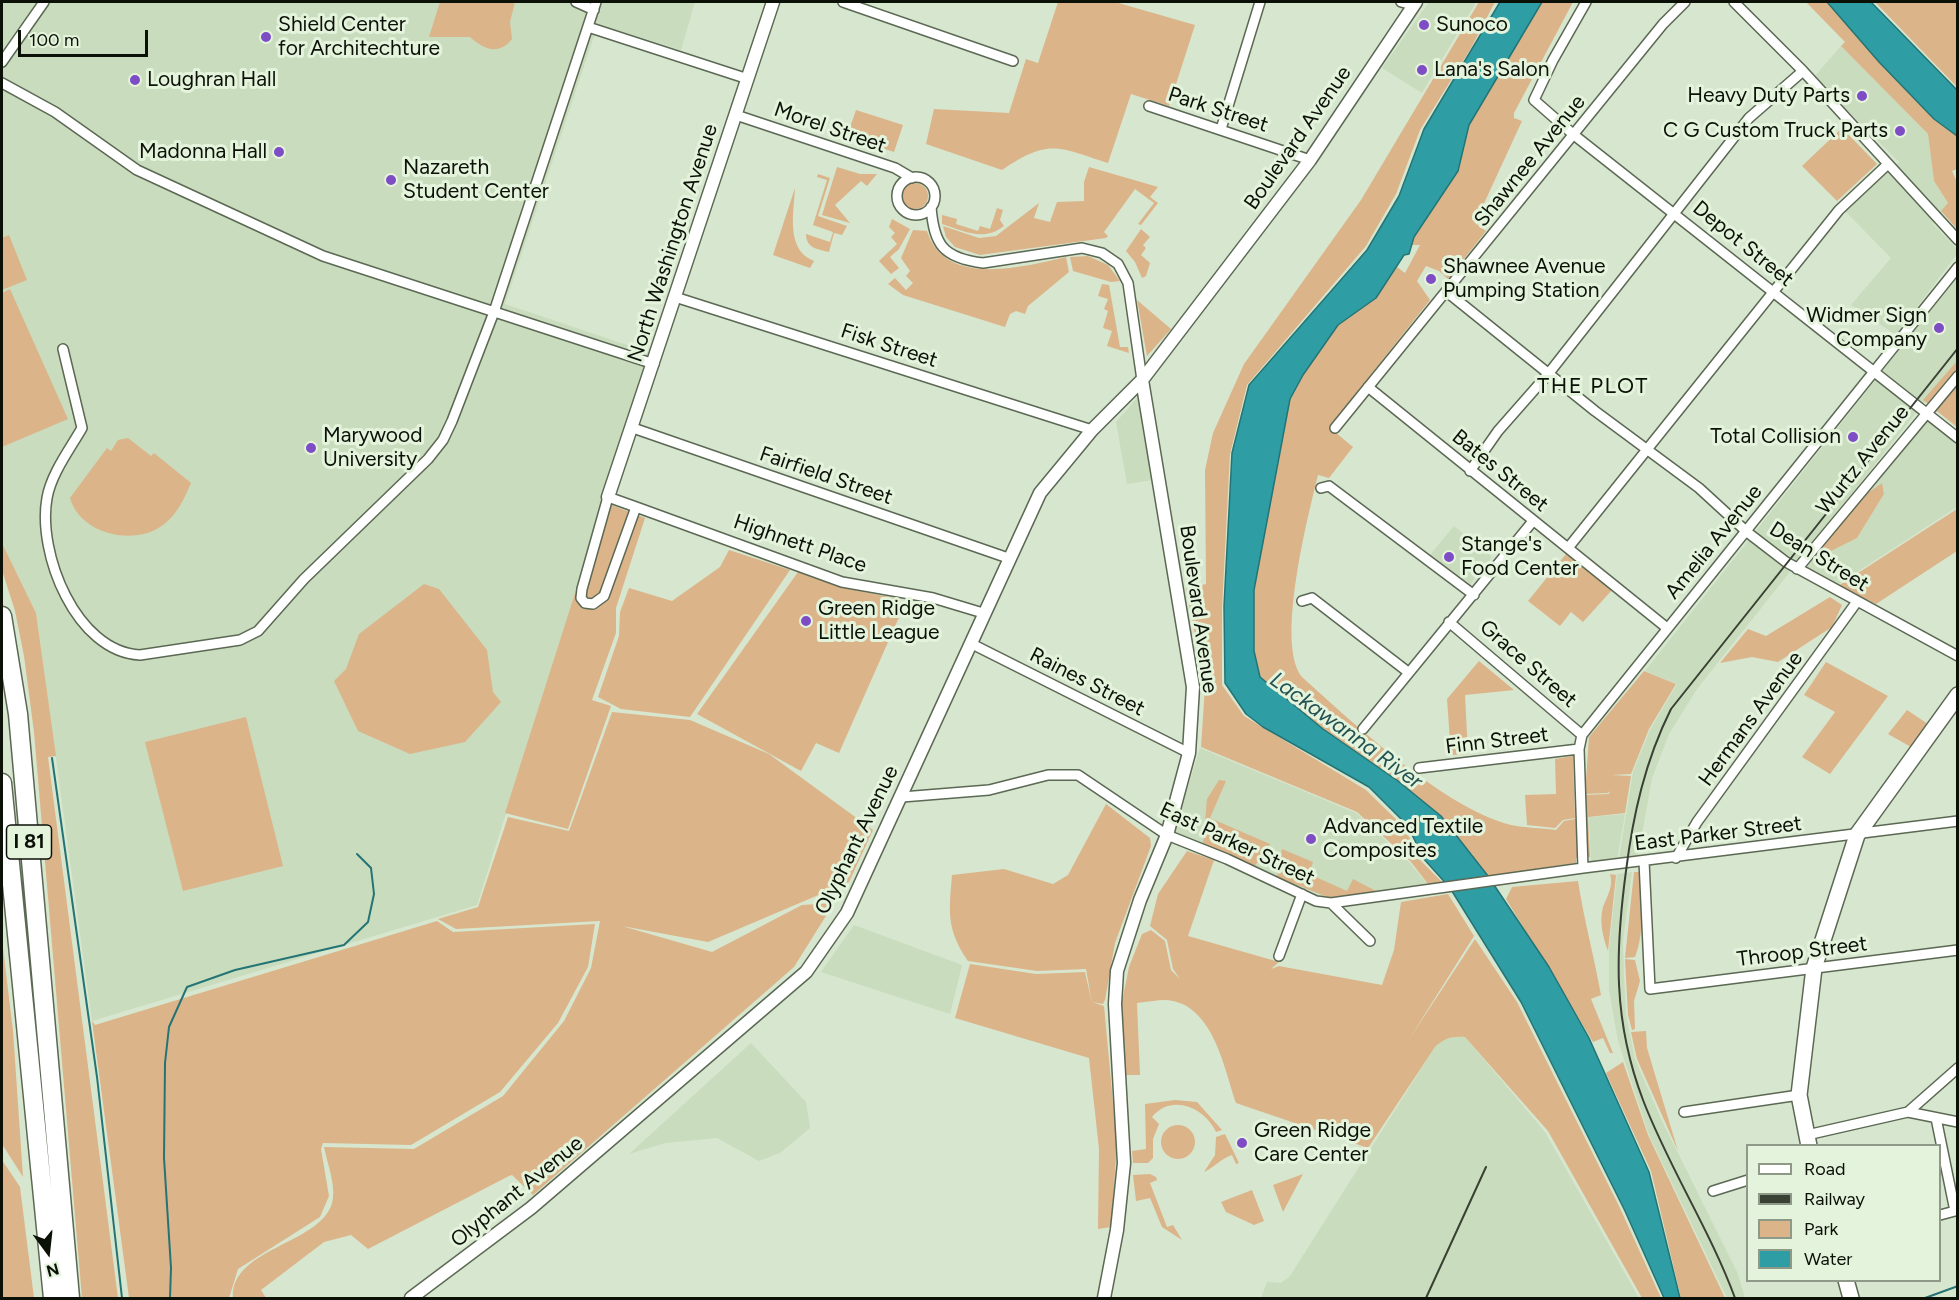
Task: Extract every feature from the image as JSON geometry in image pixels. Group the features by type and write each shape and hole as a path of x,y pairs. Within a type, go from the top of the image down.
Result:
{"highway":[{"name":"I 81","path":"2,616 18,714 70,1299"},
{"name":"I 81","path":"2,783 53,1299"}],"main road":[{"path":"1808,1140 1799,1095 1815,968 1857,834 1958,695"},
{"path":"1846,1282 1851,1299"}],"street":[{"path":"2,62 44,2"},
{"path":"63,349 82,428 47,494 45,524 51,556 70,605 81,622 113,648 126,655 140,656 240,640 258,631 304,579 428,459 443,440 495,312 595,6 576,2"},
{"name":"North Washington Avenue","path":"608,497 633,428 773,2"},
{"path":"843,2 1013,61"},
{"path":"1221,129 1260,2"},
{"name":"Depot Street","path":"1586,2 1553,60 1534,100 1574,135 1674,211 1772,293 1824,330 1958,438"},
{"name":"Shawnee Avenue","path":"1335,428 1663,24 1685,2"},
{"path":"1734,2 1803,71 1958,240"},
{"name":"Boulevard Avenue","path":"1104,1299 1116,1230 1124,1163 1115,1004 1117,971 1140,900 1167,835 1189,753 1193,687 1142,380 1310,160 1410,3"},
{"path":"588,27 748,79"},
{"path":"1470,471 1498,431 1549,374 1674,211 1749,118 1803,71"},
{"path":"2,83 55,112 137,170 323,256 654,364"},
{"name":"Park Street","path":"1149,106 1310,160"},
{"name":"Morel Street","path":"736,114 895,168 912,178 924,179 932,187 933,228 940,245 954,256 968,261 992,262 1082,248 1102,253 1118,264 1128,283 1142,380"},
{"path":"1568,548 1839,210 1888,164"},
{"path":"912,178 898,189 900,206 910,214 916,215 931,207"},
{"name":"Amelia Avenue","path":"1583,868 1579,749 1582,735 1958,267"},
{"name":"Dean Street","path":"1447,292 1646,450 1699,488 1747,532 1797,569 1856,603 1958,656"},
{"name":"Fisk Street","path":"675,297 1092,430"},
{"name":"Wurtz Avenue","path":"1797,569 1958,375"},
{"name":"Olyphant Avenue","path":"411,1299 531,1208 806,972 847,913 902,797 1008,558 1040,493 1092,430 1142,380"},
{"name":"Bates Street","path":"1368,387 1667,628"},
{"name":"Fairfield Street","path":"633,428 1008,558"},
{"name":"Grace Street","path":"1321,488 1329,486 1474,595"},
{"path":"608,497 582,590 581,598 585,603 593,604 604,596 636,507"},
{"name":"Highnett Place","path":"608,497 842,582 933,598 984,613"},
{"path":"1364,729 1533,521"},
{"path":"1302,601 1312,598 1408,672"},
{"name":"Hermans Avenue","path":"1676,858 1697,822 1856,603"},
{"name":"Grace Street","path":"1449,622 1582,735"},
{"name":"Raines Street","path":"970,643 1189,753"},
{"name":"Finn Street","path":"1419,768 1579,749"},
{"name":"East Parker Street","path":"902,797 989,790 1048,775 1078,775 1167,835 1227,859 1302,894 1331,903 1410,894 1583,868 1958,821"},
{"name":"Throop Street","path":"1644,861 1650,989 1958,950"},
{"path":"1279,956 1302,894"},
{"path":"1331,903 1370,941"},
{"path":"1808,1140 1908,1112 1958,1068"},
{"path":"1684,1112 1799,1095"},
{"path":"1908,1112 1958,1122"},
{"path":"1936,1118 1955,1212 1941,1215"},
{"path":"1713,1191 1746,1181"}],"shaded area":[{"name":"Marywood University","path":"2,2 695,2 681,50 598,24 505,304 651,353 477,905 92,1021 36,613 2,543"},
{"path":"1429,2 1476,2 1422,93 1382,68"},
{"path":"1841,46 1928,134 1934,181 1948,203 1933,224 1957,249 1957,254 1896,335 1851,305 1891,258 1845,211 1899,162 1814,77"},
{"path":"1957,277 1957,361 1697,689 1669,734 1652,778 1638,857 1619,859 1633,772 1650,730 1677,684 1645,671"},
{"path":"1139,396 1153,480 1127,484 1116,422"},
{"path":"1925,418 1957,443 1957,507 1837,585 1802,566","holes":["1882,484 1884,494 1857,538 1825,554 1816,565 1862,497"]},
{"path":"1454,526 1492,557 1469,586 1429,556"},
{"path":"1200,748 1356,813 1410,863 1427,884 1330,898 1174,832"},
{"path":"1625,814 1617,859 1591,862 1589,817"},
{"path":"1632,872 1623,941 1626,1015 1635,1059 1661,1119 1738,1274 1745,1298 1727,1298 1649,1135 1618,1041 1609,990 1609,951 1617,874"},
{"path":"854,925 962,965 950,1014 821,972"},
{"path":"1456,1036 1465,1037 1545,1132 1639,1298 1261,1298 1267,1282 1281,1283 1290,1276 1435,1047 1441,1041"},
{"path":"751,1043 806,1102 810,1128 780,1153 759,1161 717,1138 665,1143 629,1154"}],"green space":[{"path":"440,2 515,2 510,22 512,39 502,48 491,49 480,45 470,37 429,37"},
{"path":"1058,2 1115,2 1195,25 1169,106 1131,94 1108,163 1077,153 1054,149 1031,153 1002,170 926,144 934,109 1009,113 1026,59 1038,63"},
{"path":"1479,2 1495,2 1471,48 1420,130 1396,194 1366,246 1247,385 1230,454 1222,608 1222,685 1244,716 1366,790 1404,827 1421,861 1444,884 1428,884 1411,862 1357,812 1201,747 1205,686 1186,589 1206,584 1205,470 1213,433 1244,364 1361,200"},
{"path":"1542,2 1573,2 1514,113 1514,118 1522,121 1475,223 1486,231 1448,279 1439,271 1426,266 1417,281 1430,300 1329,427 1353,447 1329,478 1318,475 1301,548 1293,609 1292,637 1295,661 1302,677 1373,740 1429,783 1485,816 1511,825 1556,830 1564,821 1585,817 1584,795 1609,794 1610,791 1585,794 1589,737 1644,671 1676,684 1649,729 1631,774 1611,775 1631,776 1625,813 1588,817 1590,857 1576,858 1576,863 1488,876 1441,816 1398,781 1323,729 1260,677 1254,651 1254,590 1290,399 1303,375 1338,325 1376,298 1397,267 1405,273 1420,245 1411,245 1414,237 1458,171 1469,125"},
{"path":"1806,2 1828,2 1934,119 1957,136 1957,169 1952,171 1957,182 1957,229 1941,211 1948,203 1934,181 1928,134 1841,46 1845,42"},
{"path":"1875,2 1957,2 1957,87"},
{"path":"856,110 903,125 894,152 847,136"},
{"path":"1842,128 1877,164 1837,201 1802,166"},
{"path":"837,167 860,174 877,174 867,186 861,181 835,205 850,223 822,215"},
{"path":"1089,167 1158,187 1150,197 1158,203 1141,225 1138,224 1154,203 1135,189 1104,232 1108,236 1106,238 980,255 955,247 946,237 943,226 979,238 996,236 1039,203 1034,218 1050,222 1057,202 1084,201 1084,182"},
{"path":"818,174 830,178 818,216 847,226 842,235 834,233 829,252 813,247 806,239 806,234 830,242 833,232 813,225 827,180 817,177"},
{"path":"915,183 924,187 928,196 924,205 915,209 906,205 902,196 906,187"},
{"path":"795,188 793,229 799,248 805,256 814,261 810,268 773,255"},
{"path":"997,208 1003,210 1000,220 1004,226 996,231 974,234 942,224 942,215 957,219 956,224 978,231 980,226 990,229"},
{"path":"892,219 910,229 899,249 890,257 899,268 891,274 879,261 897,244 891,237 895,233 889,227"},
{"path":"1141,229 1150,237 1143,245 1146,248 1141,255 1150,263 1146,276 1142,278 1135,262 1126,251"},
{"path":"913,230 927,231 936,249 950,261 967,267 1007,268 1066,257 1069,272 1028,306 1025,314 1016,311 1010,314 1005,327 903,295 888,284 895,278 906,290 913,283 906,276 910,271 901,258"},
{"path":"9,235 27,280 2,290 2,238"},
{"path":"1088,256 1108,265 1120,281 1111,282 1073,271 1070,257"},
{"path":"1102,284 1109,285 1120,347 1128,347 1129,353 1107,346 1112,331 1103,328 1108,311 1104,309 1108,299 1098,296"},
{"path":"10,289 68,419 2,447 2,293"},
{"path":"1137,300 1171,329 1147,356"},
{"path":"1957,361 1957,427 1923,400"},
{"path":"128,438 151,456 154,453 191,483 176,512 163,525 151,532 123,536 96,528 76,510 70,498 107,448 111,451 118,440"},
{"path":"1882,483 1884,494 1857,538 1825,554 1815,566 1813,559 1862,497"},
{"path":"604,502 645,518 616,608 616,633 592,700 611,706 568,829 505,813"},
{"path":"1957,509 1957,551 1876,604 1838,586"},
{"path":"2,543 36,613 56,756 48,757 118,1298 82,1298 34,732 24,656 15,611 2,570"},
{"path":"729,550 790,570 690,717 621,709 598,697 619,636 620,612 629,588 672,601 720,567"},
{"path":"1566,554 1612,590 1583,622 1571,612 1560,626 1528,601"},
{"path":"798,572 839,587 899,599 904,606 839,753 816,743 801,771 697,714"},
{"path":"424,584 439,589 487,650 493,692 501,702 465,742 410,754 358,731 334,681 346,669 359,634"},
{"path":"1830,597 1842,605 1832,627 1778,662 1752,657 1720,663 1748,629 1766,636"},
{"path":"1479,661 1514,690 1465,695 1468,754 1451,755 1447,699"},
{"path":"1826,662 1888,696 1830,774 1802,757 1835,712 1804,695"},
{"path":"1907,710 1928,724 1911,747 1888,734"},
{"path":"612,712 690,720 769,754 873,830 849,882 708,942 622,926 712,952 802,905 834,903 794,967 533,1195 512,1175 509,1176 368,1249 351,1235 324,1242 261,1290 266,1298 233,1298 236,1281 247,1267 315,1226 327,1213 333,1192 324,1147 414,1149 503,1096 564,1021 591,968 600,921 456,929 438,919 478,907 508,817 569,831"},
{"path":"246,717 283,866 183,891 145,742"},
{"path":"1573,756 1575,818 1563,820 1555,828 1527,825 1525,795 1556,794 1555,759"},
{"path":"1219,780 1226,781 1210,818 1270,844 1254,867 1203,844 1207,799"},
{"path":"1106,804 1150,838 1151,846 1115,943 1105,1000 1103,1004 1092,1002 1104,1006 1117,1145 1111,1227 1098,1229 1099,1149 1089,1058 955,1018 970,964 1036,974 1085,972 1092,1003 1086,969 1037,971 968,961 952,929 950,900 952,875 1004,869 1053,884 1068,875"},
{"path":"1282,849 1313,862 1309,874 1347,891 1353,879 1376,891 1330,898 1277,877"},
{"path":"1187,851 1214,860 1188,936 1279,962 1271,969 1279,966 1382,985 1394,950 1401,902 1448,894 1474,936 1408,1041 1475,939 1517,1002 1619,1206 1661,1298 1642,1298 1548,1131 1465,1037 1449,1038 1435,1047 1368,1148 1236,1103 1221,1056 1206,1025 1195,1012 1182,1004 1166,1000 1137,1003 1140,1075 1126,1075 1120,1012 1129,967 1142,934 1151,930 1165,941 1171,970 1180,979 1173,969 1167,940 1150,926 1158,894"},
{"path":"1634,872 1639,872 1642,904 1640,937 1635,957 1625,958"},
{"path":"1610,874 1616,875 1608,951 1601,918 1611,887"},
{"path":"1578,881 1601,995 1591,999 1613,1053 1610,1053 1603,1038 1593,1042 1506,899 1512,887"},
{"path":"437,921 453,932 595,924 588,967 558,1023 500,1092 411,1145 323,1143 321,1149 329,1196 320,1217 238,1269 229,1298 129,1298 92,1021 95,1025"},
{"path":"2,940 13,1031 23,1177 2,1144"},
{"path":"1625,959 1635,960 1640,981 1634,1001 1635,1029 1632,1030 1628,1015"},
{"path":"1646,1031 1647,1048 1678,1151 1637,1059 1631,1032"},
{"path":"1623,1062 1648,1135 1725,1298 1681,1298 1651,1171 1606,1073"},
{"path":"1175,1100 1197,1102 1222,1130 1216,1132 1211,1123 1196,1110 1187,1106 1169,1106 1152,1117 1159,1124 1153,1139 1153,1158 1148,1163 1133,1163 1132,1151 1146,1149 1145,1104"},
{"path":"1178,1125 1190,1130 1195,1142 1190,1154 1178,1159 1166,1154 1161,1142 1166,1130"},
{"path":"1225,1134 1239,1163 1236,1164 1232,1155 1204,1172 1215,1155 1216,1137"},
{"path":"2,1160 20,1187 34,1298 2,1298"},
{"path":"1150,1174 1157,1180 1150,1183 1167,1227 1173,1225 1182,1240 1162,1227 1150,1198 1136,1201 1133,1175"},
{"path":"1303,1174 1283,1212 1273,1185"},
{"path":"1252,1190 1264,1221 1254,1225 1226,1212 1221,1202"}],"water":[{"path":"1500,2 1542,2 1469,125 1458,171 1414,237 1409,254 1404,255 1376,298 1338,325 1303,375 1290,399 1254,590 1254,651 1260,677 1323,729 1398,781 1441,816 1488,876 1549,967 1589,1038 1649,1172 1680,1298 1664,1298 1625,1211 1521,1002 1450,888 1423,858 1408,826 1369,787 1263,727 1246,714 1225,683 1224,606 1232,453 1249,385 1367,250 1399,196 1424,129"},
{"path":"1827,2 1871,2 1957,90 1957,136 1934,119 1879,62"}],"waterway":[{"path":"52,758 97,1077 122,1298"},
{"path":"170,1298 171,1268 164,1158 165,1063 169,1027 187,987 235,970 344,945 368,922 374,894 371,868 357,854"},
{"path":"1925,1298 1958,1286"}],"railway":[{"path":"1735,1298 1714,1248 1653,1125 1633,1071 1626,1042 1619,987 1620,930 1622,901 1636,809 1647,768 1671,709 1958,348"},
{"path":"1426,1298 1486,1167"}],"place":[{"name":"Sunoco","path":"1424,25"},
{"name":"Shield Center for Architechture","path":"266,37"},
{"name":"Lana's Salon","path":"1422,70"},
{"name":"Loughran Hall","path":"135,80"},
{"name":"Heavy Duty Parts","path":"1862,96"},
{"name":"C G Custom Truck Parts","path":"1900,131"},
{"name":"Madonna Hall","path":"279,152"},
{"name":"Nazareth Student Center","path":"391,180"},
{"name":"Shawnee Avenue Pumping Station","path":"1431,279"},
{"name":"Widmer Sign Company","path":"1939,328"},
{"name":"Total Collision","path":"1853,437"},
{"name":"Marywood University","path":"311,448"},
{"name":"Stange's Food Center","path":"1449,557"},
{"name":"Green Ridge Little League","path":"806,621"},
{"name":"Advanced Textile Composites","path":"1311,839"},
{"name":"Green Ridge Care Center","path":"1242,1143"}],"district":[{"name":"THE PLOT","path":"1593,387"}],"water label":[{"name":"Lackawanna River","path":"1346,731"}]}
